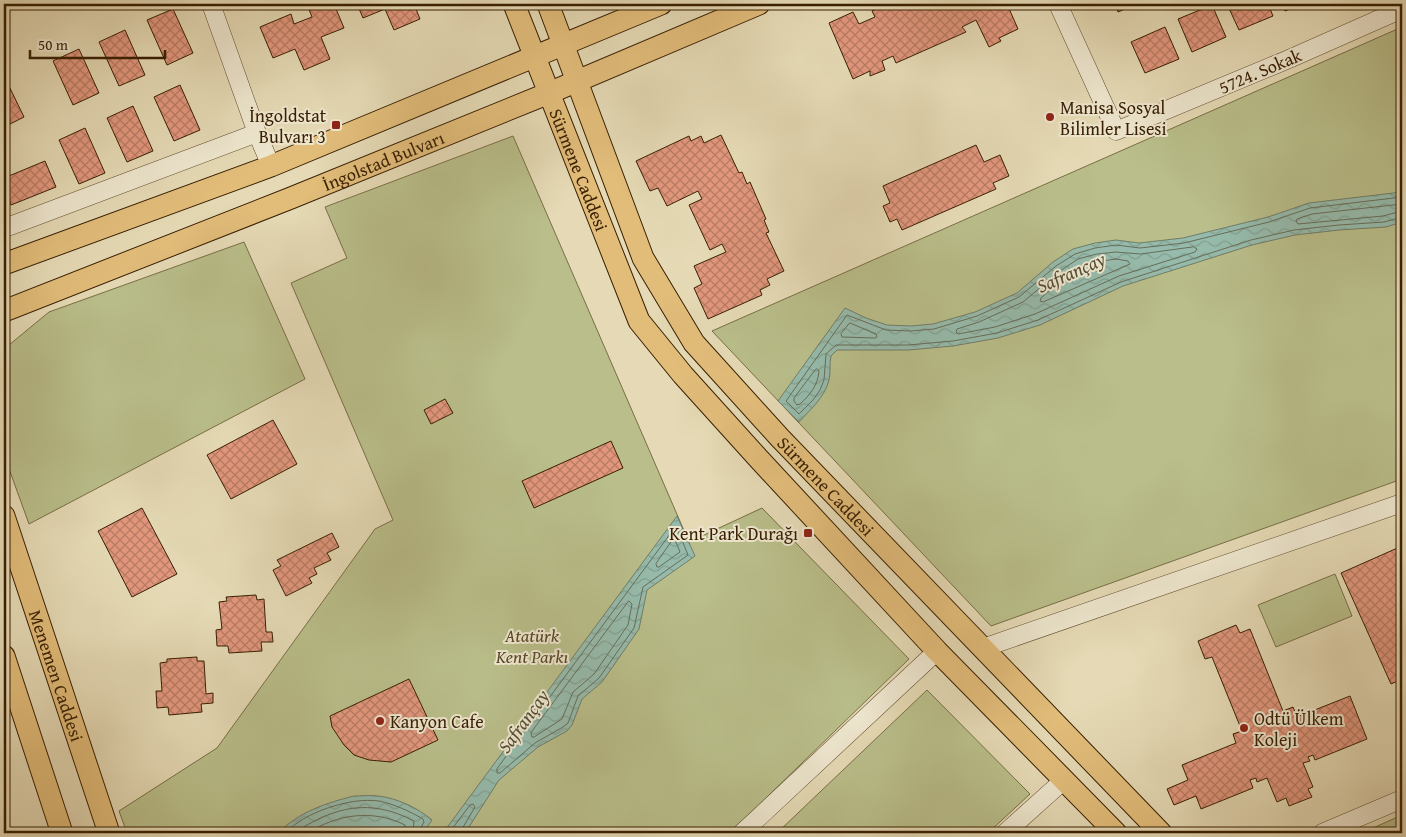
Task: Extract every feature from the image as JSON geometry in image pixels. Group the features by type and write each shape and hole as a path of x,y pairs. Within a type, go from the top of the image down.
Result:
{"main road":[{"name":"Sürmene Caddesi","path":"514,4 639,320 683,375 937,651 1116,833"},
{"name":"Sürmene Caddesi","path":"548,4 643,258 694,343 780,438 1161,833"},
{"name":"İngolstad Bulvarı","path":"4,264 271,166 661,4"},
{"name":"İngolstad Bulvarı","path":"4,311 291,198 549,93 760,4"},
{"path":"758,458 780,438"},
{"name":"Menemen Caddesi","path":"4,516 108,833"},
{"path":"964,678 986,651"},
{"path":"4,656 62,833"}],"street":[{"path":"211,4 257,133 271,166"},
{"name":"5724. Sokak","path":"1058,4 1116,131 1289,59 1402,9"},
{"path":"4,226 10,226 55,210 257,133"},
{"path":"986,651 1402,503"},
{"path":"742,833 937,651"},
{"path":"1006,833 1064,780"},
{"path":"1322,833 1402,799"}],"green space":[{"path":"1402,27 1402,479 991,626 712,331"},
{"name":"Atatürk Kent Parkı","path":"513,136 689,542 762,508 909,659 730,833 127,833 119,811 217,748 375,529 393,520 291,283 347,258 325,207"},
{"path":"244,242 305,379 29,524 4,455 4,360 9,345 49,312"},
{"path":"1335,574 1352,616 1276,647 1258,605"},
{"path":"927,690 1030,794 988,833 777,833"},
{"path":"1402,815 1402,833 1362,833"}],"water":[{"name":"Safrançay","path":"1402,192 1402,222 1386,227 1295,235 1252,245 1123,286 1040,325 998,338 953,346 908,350 837,350 831,356 830,377 824,392 817,403 799,422 778,401 845,308 887,325 911,326 933,324 975,312 1017,293 1053,262 1073,249 1116,240 1139,243 1183,238 1268,217 1309,203"},
{"path":"677,516 695,556 647,590 639,629 602,682 582,699 572,725 567,731 538,747 499,780 465,833 443,833"},
{"path":"354,796 385,797 400,801 432,820 423,833 278,833 295,819 313,809"}],"building":[{"path":"317,4 334,4 344,28 321,37 330,59 304,70 295,49 273,58 260,27 291,14 294,24 312,17 308,7"},
{"path":"357,4 414,4 420,19 394,30 385,9 363,18"},
{"path":"888,4 1007,4 1018,29 999,38 1001,41 989,47 976,20 962,27 966,32 896,63 893,56 882,61 885,70 870,76 870,71 853,79 829,23 853,12 859,24 875,17 872,11"},
{"path":"1115,4 1137,4 1118,12"},
{"path":"1227,4 1268,4 1273,16 1239,30"},
{"path":"1282,4 1302,4 1285,11"},
{"path":"1212,5 1226,37 1192,52 1178,19"},
{"path":"173,9 193,53 167,65 147,20"},
{"path":"1165,27 1179,59 1145,73 1131,42"},
{"path":"125,30 145,75 119,86 99,42"},
{"path":"79,49 99,93 73,105 53,61"},
{"path":"6,80 24,117 4,127 4,81"},
{"path":"180,85 200,130 174,141 154,97"},
{"path":"133,106 153,151 127,162 107,118"},
{"path":"85,128 105,173 79,184 59,140"},
{"path":"721,135 739,173 742,172 747,184 750,182 766,219 764,220 769,232 766,233 784,271 767,279 770,285 760,290 762,295 708,319 694,288 702,284 694,266 726,252 722,244 710,250 689,205 702,199 698,191 667,206 658,188 650,191 636,161 689,136 691,141 701,136 704,143"},
{"path":"976,145 984,162 1000,155 1009,176 993,183 996,189 902,230 897,219 890,222 883,206 890,203 883,186"},
{"path":"45,161 56,187 11,205 4,188 4,178"},
{"path":"445,399 453,413 431,424 424,410"},
{"path":"273,420 297,464 231,499 207,455"},
{"path":"611,441 623,468 534,508 522,481"},
{"path":"142,508 177,574 132,597 98,531"},
{"path":"332,533 339,547 327,553 331,560 314,568 317,574 309,578 312,583 286,596 273,570 281,566 277,560"},
{"path":"1402,546 1402,679 1391,684 1341,573"},
{"path":"256,595 257,600 264,599 266,632 272,632 273,642 261,642 262,651 229,653 228,646 217,646 216,630 222,629 219,602 227,601 226,597"},
{"path":"1236,625 1240,633 1250,629 1283,711 1293,707 1297,717 1350,696 1367,739 1315,760 1313,755 1308,757 1310,761 1303,763 1313,787 1308,789 1312,797 1289,806 1286,798 1277,802 1267,778 1257,782 1256,778 1250,780 1253,788 1201,809 1196,796 1174,805 1167,789 1188,780 1182,765 1236,743 1233,734 1242,731 1212,657 1205,659 1198,641"},
{"path":"197,657 197,661 204,661 206,694 213,693 213,703 201,704 202,712 169,715 168,707 157,708 156,691 162,691 160,663 167,662 167,659"},
{"name":"Kanyon Cafe","path":"409,679 438,740 391,762 369,760 354,755 344,745 332,727 330,716"}],"place":[{"name":"Manisa Sosyal Bilimler Lisesi","path":"1050,117"},
{"name":"İngoldstat Bulvarı 3","path":"336,125"},
{"name":"Kent Park Durağı","path":"808,533"},
{"name":"Kanyon Cafe","path":"380,721"},
{"name":"Odtü Ülkem Koleji","path":"1244,728"}]}
